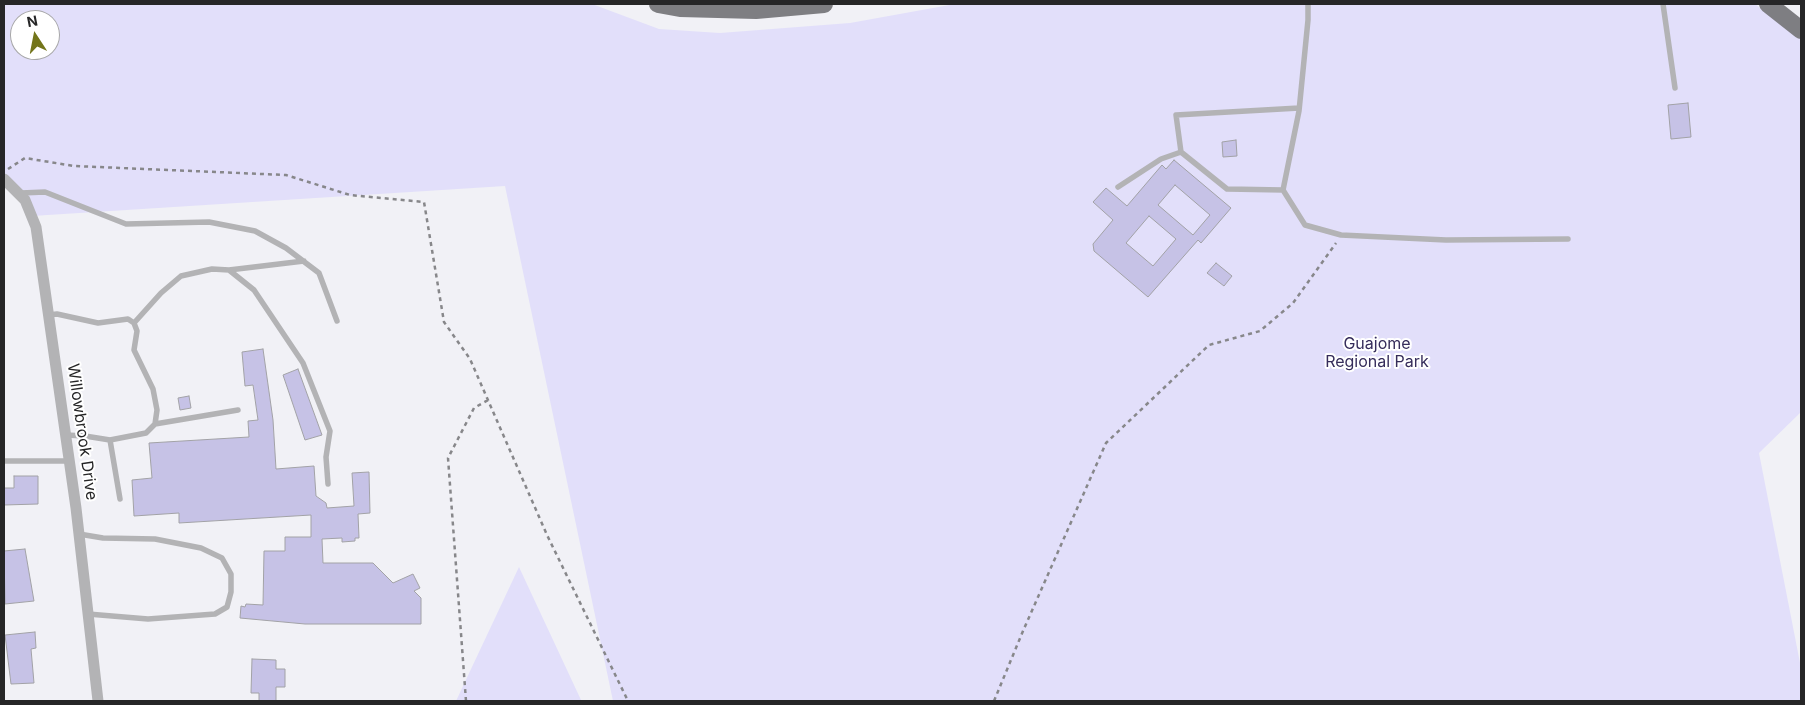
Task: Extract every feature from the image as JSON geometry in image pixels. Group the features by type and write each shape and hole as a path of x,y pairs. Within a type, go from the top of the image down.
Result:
{"main road":[{"path":"658,4 756,10 824,4"},
{"path":"1768,4 1801,30"}],"street":[{"name":"Willowbrook Drive","path":"4,179 25,200 36,227 70,461 98,701"}],"lane":[{"path":"1308,4 1300,108 1283,190 1305,225 1341,235 1446,240 1568,239"},
{"path":"1663,4 1674,88"},
{"path":"1283,190 1227,189 1181,152 1176,115 1300,108"},
{"path":"1118,187 1161,159 1181,152"},
{"path":"18,194 45,192 126,224 209,222 255,231 286,248 319,273 337,321"},
{"path":"134,323 162,292 181,276 212,269 229,270 304,261"},
{"path":"229,270 254,290 303,363 330,431 326,457 328,484"},
{"path":"48,314 98,322 128,319 134,323 136,331 134,350 152,390 156,410 155,424"},
{"path":"66,435 110,440 146,433 155,424 238,410"},
{"path":"110,440 120,500"},
{"path":"4,461 70,461"},
{"path":"79,534 103,538 155,540 201,548 222,558 230,574 231,592 227,607 215,614 148,618 88,614"}],"path":[{"path":"4,172 24,158 74,166 286,175 350,196 424,202 444,322 470,359 547,535 628,701"},
{"path":"994,701 1022,631 1106,443 1209,345 1260,331 1273,320 1293,302 1341,235"},
{"path":"466,701 448,458 474,408 488,400"}],"green space":[{"name":"Guajome Regional Park","path":"4,4 592,4 659,29 720,33 850,23 955,4 1755,4 1801,39 1801,412 1759,453 1801,668 1801,701 613,701 505,186 32,216 4,180"},
{"path":"519,567 581,701 456,701"}],"building":[{"path":"1688,103 1691,137 1671,139 1668,105"},
{"path":"1236,140 1237,156 1223,157 1222,142"},
{"path":"1174,160 1231,208 1201,243 1198,240 1148,297 1094,251 1093,244 1113,220 1093,202 1106,188 1127,206 1162,165 1166,169","holes":["1175,185 1210,215 1193,235 1158,205","1149,216 1176,239 1153,266 1126,243"]},
{"path":"1216,263 1232,276 1224,286 1207,273"},
{"path":"263,349 273,420 276,469 314,466 316,496 326,503 327,508 354,506 352,473 369,472 370,513 358,514 359,538 355,538 355,541 342,542 342,538 322,539 323,563 373,563 393,583 413,574 420,588 414,591 421,598 421,624 305,624 240,618 241,606 245,607 246,604 263,605 264,551 285,551 285,537 311,537 311,515 179,523 179,513 134,516 132,480 152,478 149,443 249,437 248,421 258,420 253,385 245,386 242,352"},
{"path":"298,369 322,435 305,440 283,375"},
{"path":"189,396 191,408 180,410 178,398"},
{"path":"14,476 38,476 38,504 4,505 4,488 14,488"},
{"path":"25,549 34,601 5,604 4,551"},
{"path":"35,632 36,648 31,649 34,683 11,684 5,635"},
{"path":"252,659 276,660 276,669 285,669 285,687 276,687 276,701 259,701 259,693 251,693"}]}
